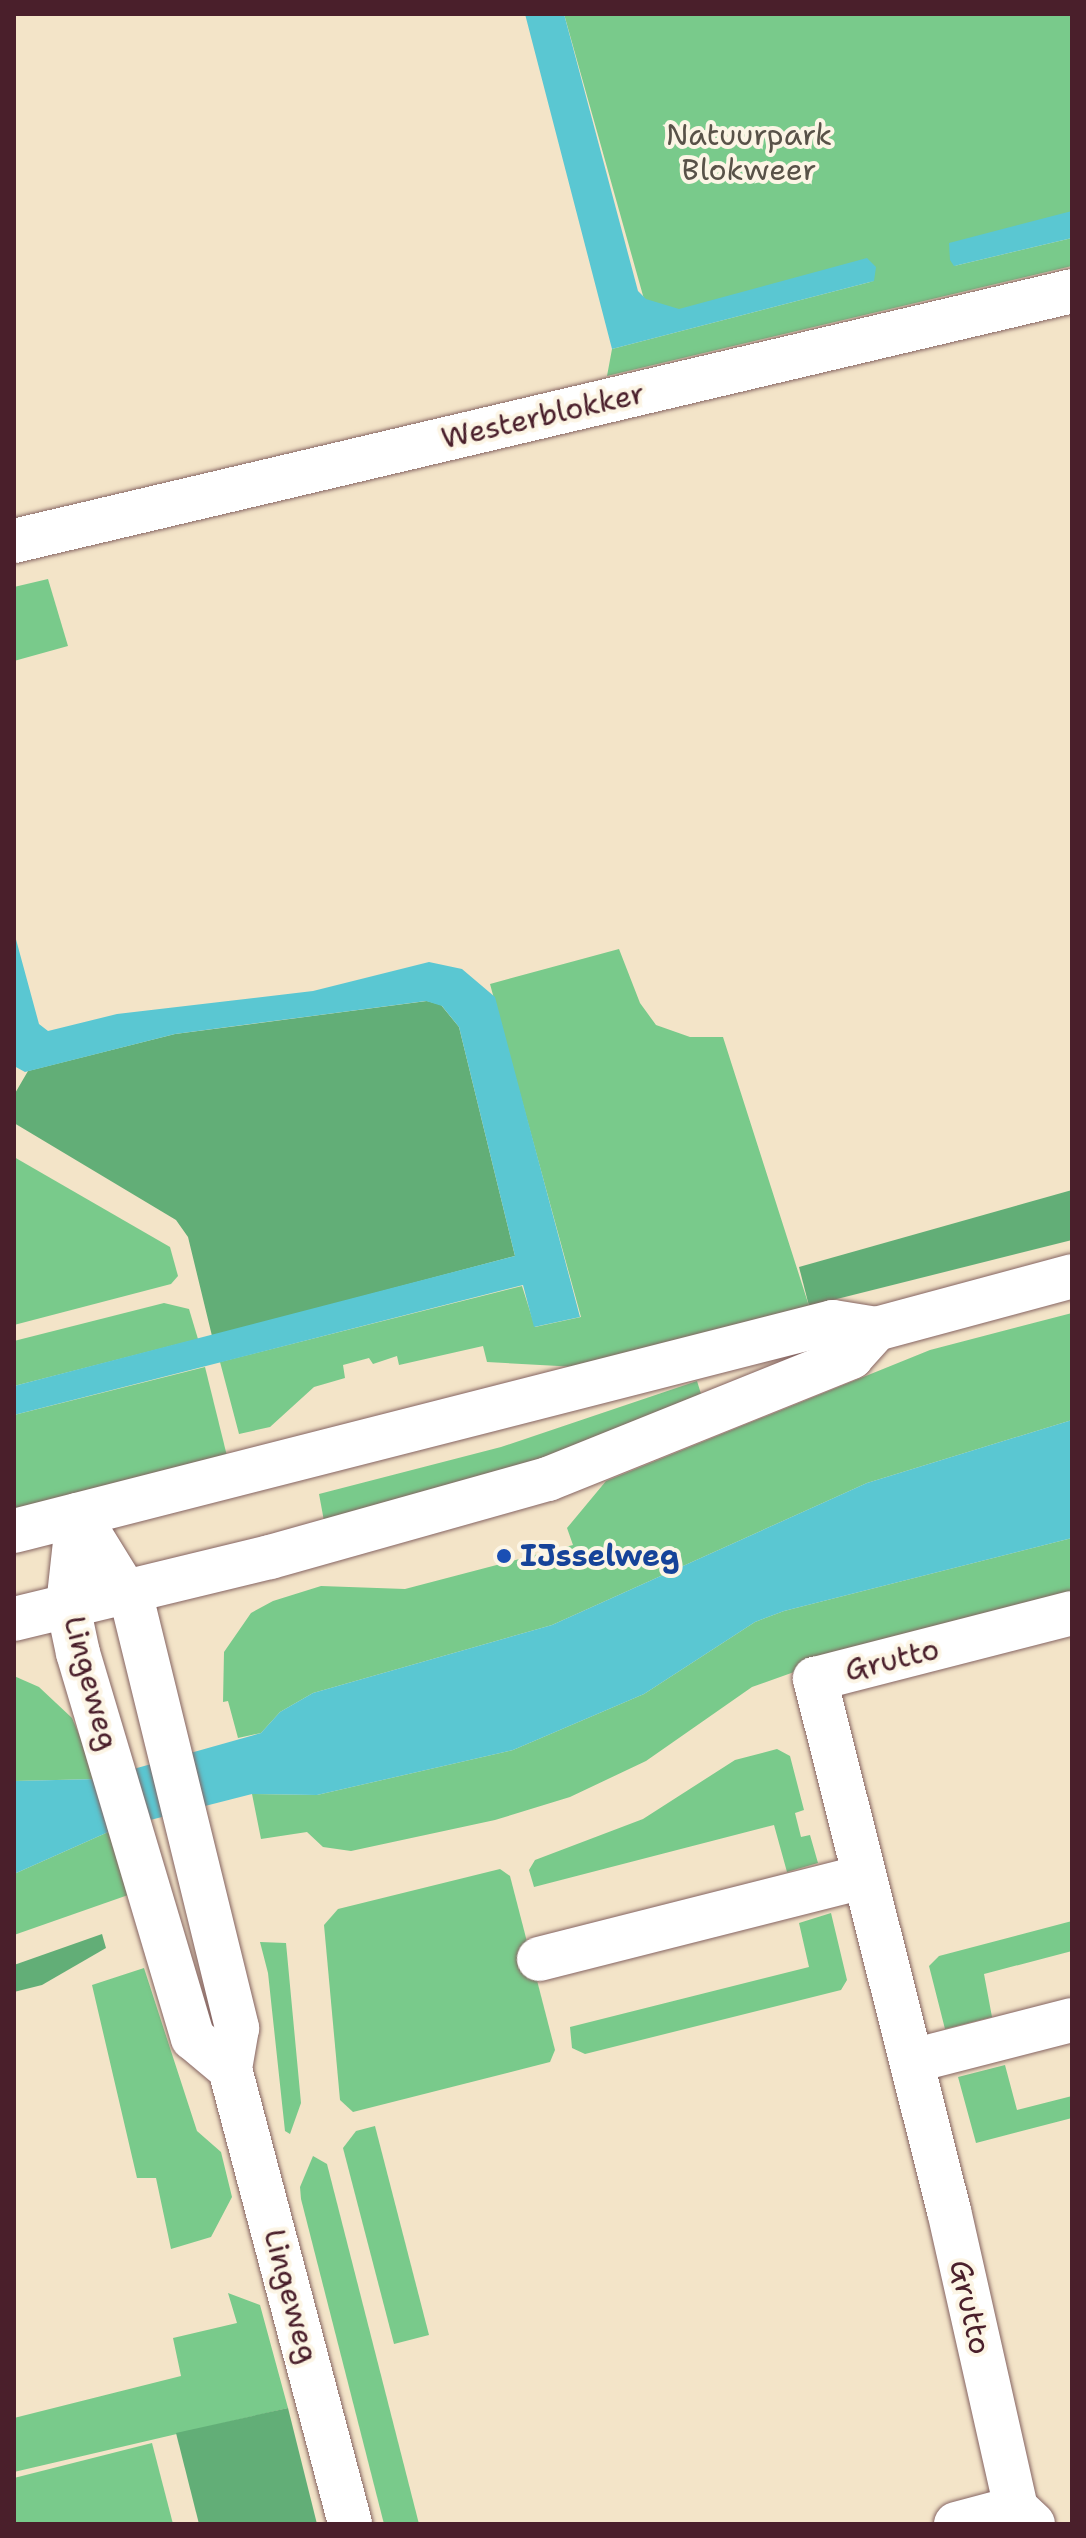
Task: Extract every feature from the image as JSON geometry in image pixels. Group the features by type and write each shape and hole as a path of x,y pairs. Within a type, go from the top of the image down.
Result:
{"street":[{"name":"Westerblokker","path":"14,541 1072,291"},
{"path":"14,1531 833,1322 876,1329 1072,1276"},
{"path":"14,1619 270,1557 575,1470 851,1357 876,1329"},
{"name":"Lingeweg","path":"78,1515 129,1590 237,2028 230,2069 350,2524"},
{"name":"Lingeweg","path":"78,1515 68,1606 193,2038 230,2069"},
{"name":"Grutto","path":"956,2524 1024,2516 815,1679 1072,1613"},
{"path":"539,1959 864,1877"},
{"path":"912,2061 1072,2020"}],"green space":[{"name":"Natuurpark Blokweer","path":"564,14 1072,14 1072,220 954,266 1072,238 1072,266 607,376 612,349 874,281 649,317"},
{"path":"48,579 68,646 14,661 14,587"},
{"path":"619,949 640,1003 656,1025 690,1037 723,1037 809,1306 577,1367 487,1362 483,1346 399,1365 397,1356 373,1364 369,1358 343,1365 345,1378 314,1387 270,1427 239,1434 220,1362 522,1286 535,1327 581,1317 490,984"},
{"path":"427,1001 441,1005 459,1027 515,1256 212,1336 188,1237 176,1220 14,1123 14,1095 28,1071 175,1034"},
{"path":"14,1157 170,1247 178,1276 171,1284 14,1325"},
{"path":"1072,1190 1072,1240 809,1306 799,1267"},
{"path":"164,1303 189,1309 198,1339 14,1386 14,1341"},
{"path":"1072,1313 1072,1420 867,1483 552,1625 313,1693 280,1712 261,1733 238,1738 228,1701 223,1702 224,1652 251,1613 273,1601 321,1586 405,1589 573,1545 567,1528 606,1481 930,1350"},
{"path":"205,1367 227,1456 14,1511 14,1415"},
{"path":"697,1381 702,1397 533,1464 324,1521 319,1494 501,1447"},
{"path":"1072,1538 1072,1593 850,1652 752,1687 646,1761 570,1797 495,1820 351,1851 323,1847 307,1832 261,1839 252,1794 317,1795 513,1750 644,1694 755,1622 784,1611"},
{"path":"14,1676 39,1687 72,1718 98,1779 14,1781"},
{"path":"777,1749 790,1756 804,1810 795,1813 801,1837 810,1835 818,1863 787,1872 774,1825 534,1887 529,1870 535,1860 643,1819 735,1760"},
{"path":"115,1829 131,1894 14,1935 14,1874"},
{"path":"500,1869 510,1876 555,2050 550,2062 353,2112 340,2100 324,1925 338,1909"},
{"path":"831,1913 847,1980 841,1990 585,2054 572,2048 570,2027 809,1967 799,1923"},
{"path":"1072,1921 1072,1951 984,1974 992,2017 945,2029 929,1966 939,1956"},
{"path":"102,1934 106,1948 42,1985 14,1992 14,1965"},
{"path":"260,1942 286,1943 301,2103 290,2134 285,2131 268,1973"},
{"path":"144,1968 197,2131 221,2152 232,2197 211,2237 171,2249 156,2178 137,2178 92,1985"},
{"path":"1005,2065 1017,2110 1072,2096 1072,2118 976,2143 958,2077"},
{"path":"375,2126 429,2335 394,2344 343,2148 356,2131"},
{"path":"313,2156 327,2164 419,2524 384,2524 301,2199 300,2187"},
{"path":"228,2293 260,2305 288,2408 14,2472 14,2418 181,2376 173,2338 237,2323"},
{"path":"288,2408 317,2524 199,2524 176,2433"},
{"path":"152,2443 173,2524 14,2524 14,2478"}],"water":[{"path":"525,14 564,14 638,291 646,299 679,309 867,258 876,267 874,281 612,349"},
{"path":"1072,211 1072,238 954,266 950,260 949,243"},
{"path":"14,932 39,1024 48,1031 117,1014 313,991 429,962 462,969 495,997 580,1317 534,1327 523,1285 14,1415 14,1386 515,1256 459,1027 442,1006 426,1001 175,1034 25,1072 14,1066"},
{"path":"1072,1420 1072,1538 784,1611 755,1622 644,1694 513,1750 317,1795 252,1794 115,1829 14,1874 14,1781 98,1779 261,1733 280,1712 313,1693 552,1625 867,1483"}],"place":[{"name":"IJsselweg","path":"504,1556"}]}
